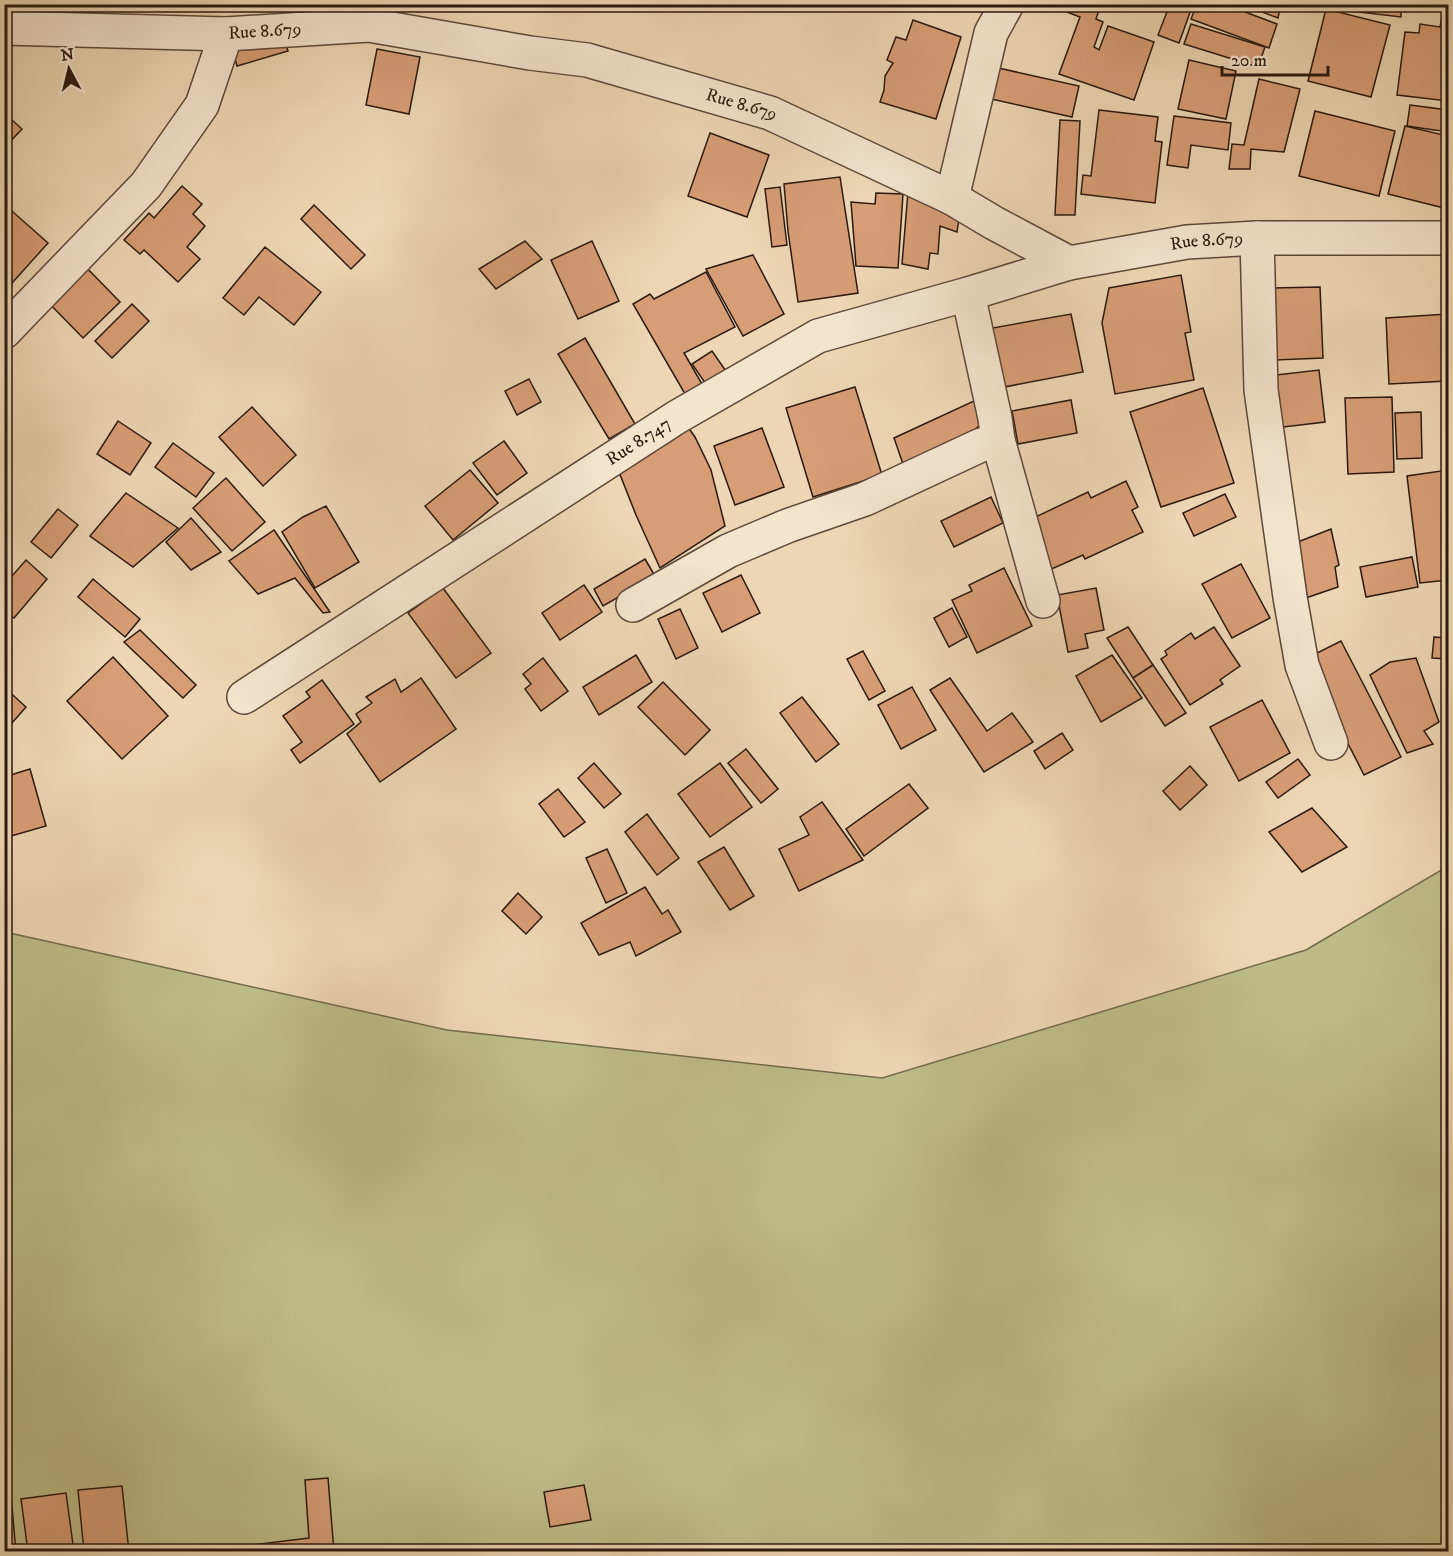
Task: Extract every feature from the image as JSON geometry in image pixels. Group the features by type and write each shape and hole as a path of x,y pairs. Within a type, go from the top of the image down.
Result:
{"street":[{"path":"952,198 991,33 1007,4"},
{"name":"Rue 8.679","path":"4,28 226,34 369,25 530,53 587,60 770,113 952,198 1069,263 1187,242 1257,238 1449,238"},
{"path":"4,332 146,185 202,105 226,34"},
{"path":"1257,238 1261,390 1289,586 1302,665 1331,743"},
{"name":"Rue 8.747","path":"244,697 677,417 818,336 1069,263"},
{"path":"968,294 998,440 1043,601"},
{"path":"633,605 728,551 787,526 865,499 981,445 998,440"}],"shaded area":[{"path":"1448,866 1448,1551 535,1552 520,1547 512,1552 5,1552 5,932 447,1030 882,1078 1306,950"}],"building":[{"path":"1046,4 1101,4 1096,19 1103,22 1094,47 1099,50 1108,26 1154,42 1134,100 1059,74 1080,17"},
{"path":"1170,4 1193,4 1179,43 1158,35"},
{"path":"1197,4 1224,4 1277,24 1269,48 1191,19"},
{"path":"1241,4 1281,4 1278,18"},
{"path":"1342,4 1401,4 1401,17 1342,10"},
{"path":"1326,9 1390,25 1371,97 1308,81"},
{"path":"913,20 961,37 936,119 880,102 885,76 893,63 887,60 896,37 906,40"},
{"path":"1441,21 1448,22 1448,101 1397,95 1405,32 1419,33 1420,24 1440,27"},
{"path":"1191,24 1265,47 1258,67 1184,44"},
{"path":"282,33 288,51 237,66 232,49"},
{"path":"377,49 420,57 409,114 366,105"},
{"path":"1189,60 1236,71 1226,119 1178,109"},
{"path":"994,67 1079,86 1072,117 987,98"},
{"path":"1259,79 1300,89 1284,152 1251,149 1250,169 1229,169 1232,144 1244,145"},
{"path":"1410,105 1448,110 1448,132 1407,126"},
{"path":"1099,110 1158,117 1155,141 1162,142 1155,203 1081,194 1083,175 1091,176"},
{"path":"1315,111 1395,131 1379,196 1299,176"},
{"path":"4,113 22,129 4,148"},
{"path":"1174,116 1231,123 1228,150 1191,145 1188,168 1167,165"},
{"path":"1060,120 1080,121 1075,215 1055,215"},
{"path":"1405,126 1448,136 1448,187 1444,208 1388,194"},
{"path":"710,133 769,155 747,217 688,196"},
{"path":"840,177 858,293 798,302 784,184"},
{"path":"182,186 202,204 193,214 205,226 187,247 200,259 178,282 144,250 140,254 124,240 149,213 154,218"},
{"path":"780,187 787,245 772,247 765,189"},
{"path":"908,192 960,212 957,232 940,226 938,254 930,253 928,269 902,264"},
{"path":"876,193 903,194 898,268 856,266 851,202 875,204"},
{"path":"4,204 48,243 4,292"},
{"path":"314,205 365,255 351,269 301,219"},
{"path":"525,241 542,259 496,289 479,269"},
{"path":"592,241 619,301 578,319 551,260"},
{"path":"265,247 321,292 294,325 259,297 244,315 223,298"},
{"path":"753,255 784,314 743,336 706,269"},
{"path":"80,261 120,302 83,338 43,297"},
{"path":"706,272 735,327 684,353 702,384 685,394 633,304 650,294 654,299"},
{"path":"1181,275 1191,332 1185,333 1194,380 1115,394 1102,323 1109,288"},
{"path":"1320,287 1323,358 1275,360 1272,288"},
{"path":"132,304 149,321 112,358 95,341"},
{"path":"1071,314 1083,372 999,388 987,329"},
{"path":"1448,314 1448,381 1389,384 1386,318"},
{"path":"585,338 635,424 609,439 558,354"},
{"path":"712,351 728,374 708,387 692,364"},
{"path":"1319,370 1325,422 1275,428 1268,376"},
{"path":"529,379 541,402 517,415 505,391"},
{"path":"855,387 882,475 813,497 786,408"},
{"path":"1203,388 1234,483 1161,507 1130,412"},
{"path":"1392,397 1394,472 1348,474 1345,398"},
{"path":"976,400 981,424 968,436 904,467 894,438"},
{"path":"1071,400 1077,433 1018,444 1012,411"},
{"path":"252,407 296,455 263,486 219,437"},
{"path":"1421,412 1422,458 1397,459 1395,413"},
{"path":"683,420 695,437 711,470 725,526 660,568 615,462"},
{"path":"118,421 151,443 130,475 97,454"},
{"path":"762,428 784,487 735,505 714,446"},
{"path":"504,441 527,473 497,495 473,463"},
{"path":"173,443 214,473 196,497 155,467"},
{"path":"470,470 498,503 453,540 425,506"},
{"path":"1448,470 1448,580 1420,583 1407,476"},
{"path":"226,478 265,522 232,551 193,508"},
{"path":"1126,481 1138,507 1132,510 1143,532 1085,559 1083,555 1047,571 1023,523 1088,492 1091,498"},
{"path":"126,493 178,528 133,567 90,536"},
{"path":"1225,494 1236,517 1194,536 1183,513"},
{"path":"991,497 1003,523 954,547 941,521"},
{"path":"326,506 359,562 315,588 282,532 303,517"},
{"path":"58,509 78,525 51,558 31,542"},
{"path":"191,518 221,552 191,570 166,542"},
{"path":"1331,529 1339,565 1335,567 1338,587 1300,600 1290,545"},
{"path":"274,530 330,612 323,613 295,578 258,594 229,561"},
{"path":"1412,557 1418,587 1366,597 1360,567"},
{"path":"645,559 655,576 603,606 594,589"},
{"path":"26,560 47,579 14,618 4,610 4,585"},
{"path":"1241,564 1270,618 1232,638 1202,584"},
{"path":"1004,568 1032,626 977,653 952,600 972,591 969,585"},
{"path":"741,575 760,613 722,632 703,593"},
{"path":"93,579 140,619 125,637 78,597"},
{"path":"584,585 602,612 560,640 542,613"},
{"path":"443,588 491,653 456,678 408,613"},
{"path":"1096,588 1104,630 1085,634 1088,648 1068,652 1057,595"},
{"path":"952,608 967,637 949,647 934,618"},
{"path":"680,609 698,648 676,659 658,619"},
{"path":"1128,627 1153,665 1133,678 1107,638"},
{"path":"1214,627 1240,666 1220,680 1223,684 1190,705 1161,659 1167,655 1165,651 1191,633 1195,639"},
{"path":"140,630 196,685 183,698 124,642"},
{"path":"1434,637 1448,638 1448,659 1432,658"},
{"path":"1341,641 1401,757 1364,775 1305,659"},
{"path":"863,651 885,691 869,700 847,659"},
{"path":"636,655 652,682 599,715 583,687"},
{"path":"1112,655 1142,698 1101,722 1076,676"},
{"path":"113,657 168,716 122,759 67,701"},
{"path":"543,658 568,691 541,711 525,689 531,684 523,674"},
{"path":"1416,658 1439,722 1424,731 1433,744 1407,753 1370,675 1390,662"},
{"path":"1153,665 1186,713 1165,726 1133,678"},
{"path":"421,678 456,729 380,782 347,734 361,722 356,714 372,703 366,697 395,679 401,692"},
{"path":"950,678 987,731 1012,713 1033,742 984,772 930,690"},
{"path":"322,680 354,724 300,763 291,750 302,742 283,716 310,697 306,692"},
{"path":"663,682 710,730 685,755 638,707"},
{"path":"4,687 26,707 4,732"},
{"path":"912,687 936,730 901,749 878,705"},
{"path":"802,697 839,744 816,762 780,713"},
{"path":"1262,700 1290,753 1239,781 1210,727"},
{"path":"1062,733 1073,750 1045,769 1034,751"},
{"path":"746,749 778,789 761,803 728,763"},
{"path":"1298,759 1310,775 1278,798 1266,782"},
{"path":"594,763 621,794 604,808 578,778"},
{"path":"720,763 752,807 710,837 678,794"},
{"path":"1190,766 1207,785 1180,810 1163,791"},
{"path":"30,769 46,826 4,838 4,777"},
{"path":"909,784 928,808 864,856 846,829"},
{"path":"558,789 585,822 564,837 539,804"},
{"path":"822,802 863,860 799,891 779,849 809,835 800,817"},
{"path":"1312,808 1347,847 1302,872 1269,832"},
{"path":"647,814 679,858 657,875 625,832"},
{"path":"724,847 754,896 730,910 698,862"},
{"path":"607,849 627,893 606,903 586,858"},
{"path":"645,887 662,914 668,910 681,932 636,956 630,942 599,955 581,923"},
{"path":"518,893 542,917 526,934 502,911"},
{"path":"328,1478 334,1552 244,1552 243,1546 309,1538 305,1480"},
{"path":"4,1484 10,1484 16,1552 4,1552"},
{"path":"584,1485 591,1520 550,1527 544,1492"},
{"path":"122,1486 129,1552 84,1552 78,1490"},
{"path":"66,1493 74,1552 28,1552 21,1499"}]}
